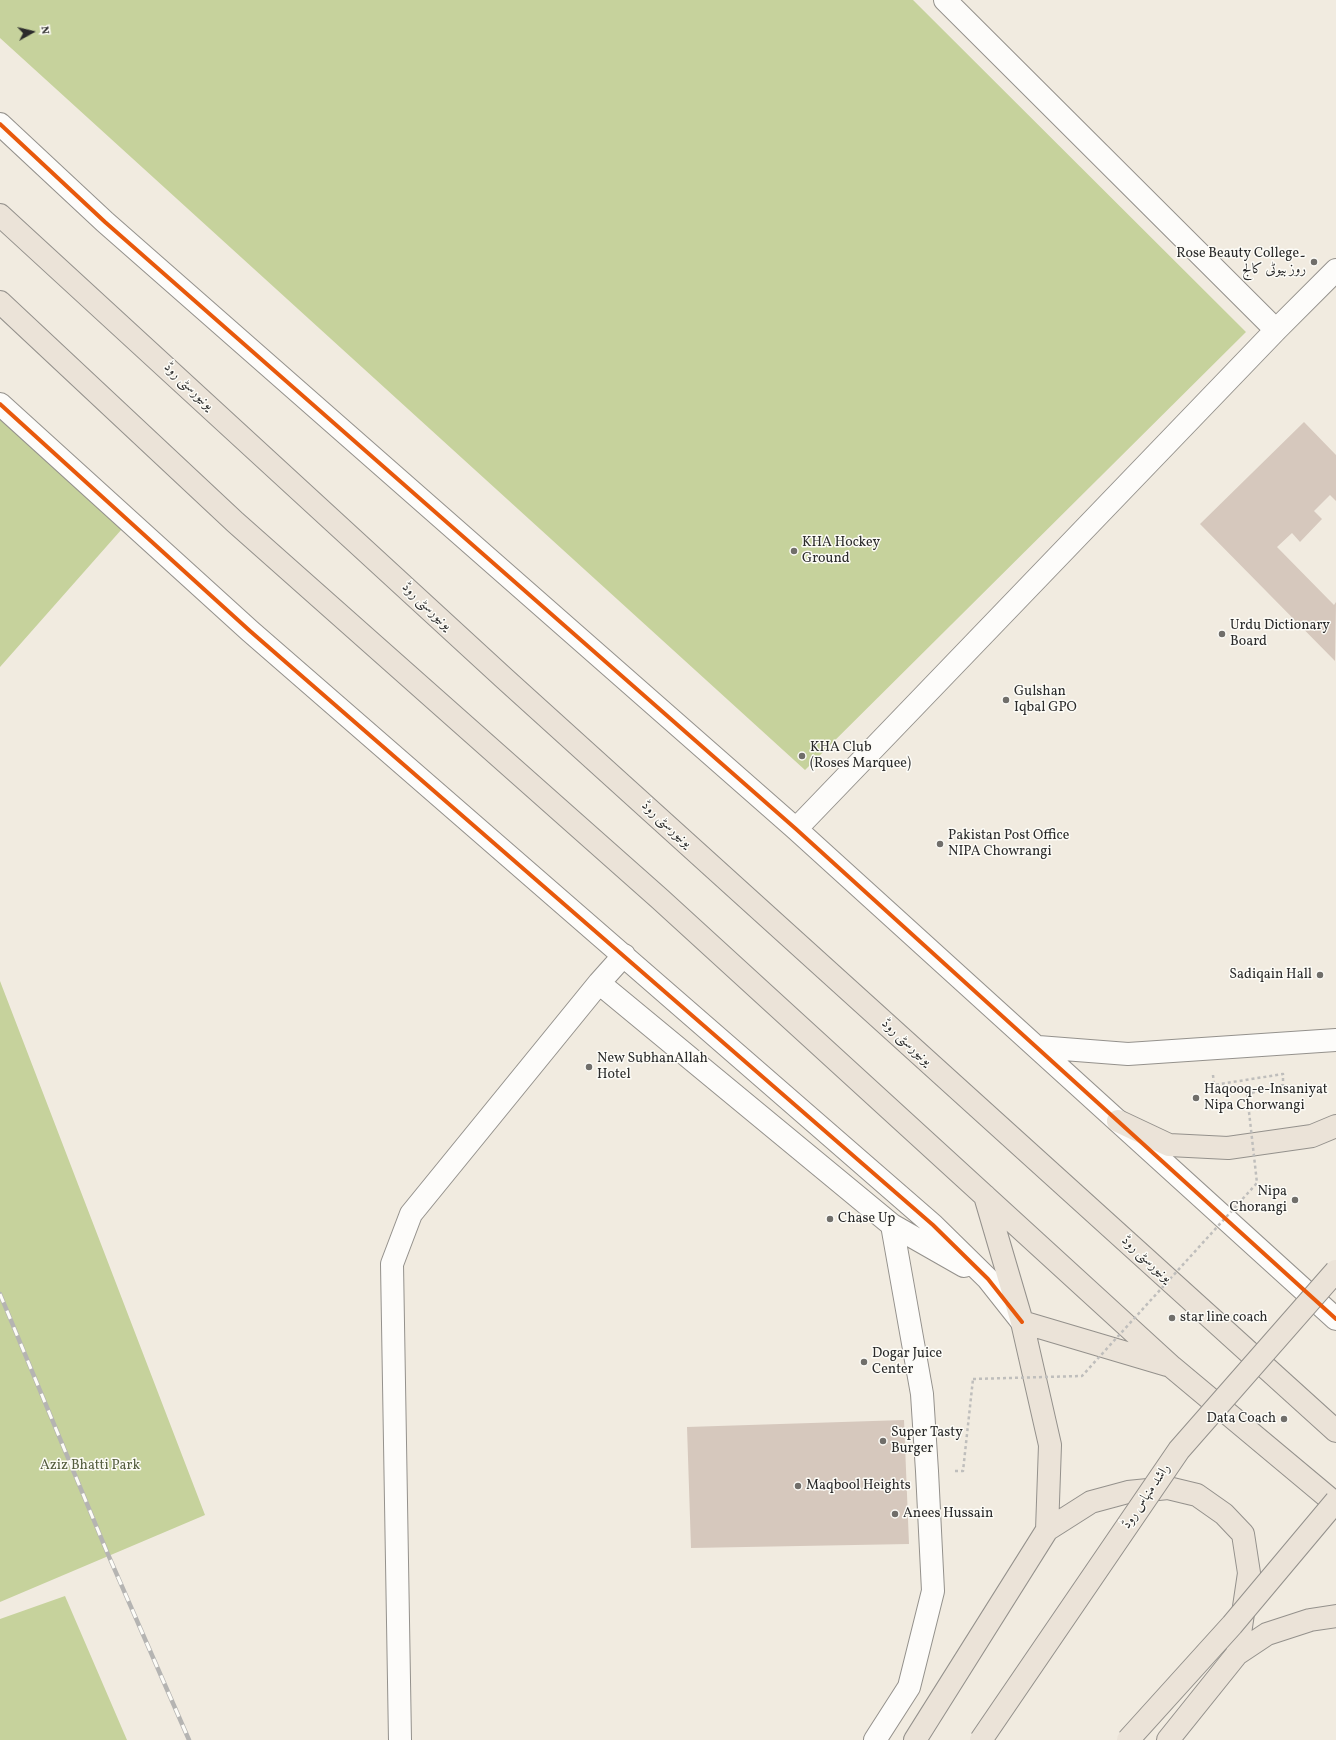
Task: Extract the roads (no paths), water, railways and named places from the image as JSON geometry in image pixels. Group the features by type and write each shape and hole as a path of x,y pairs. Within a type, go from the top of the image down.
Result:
{"main road":[{"name":"یونیورسٹی روڈ","path":"0,215 699,856 1336,1431"},
{"path":"0,302 235,522 660,899 1172,1367 1336,1502 1232,1626 1128,1740"},
{"path":"1118,1121 1169,1145 1228,1148 1312,1136 1336,1126"},
{"path":"986,1196 1022,1322 1050,1445 1046,1530"},
{"name":"راشد منہاس روڈ","path":"981,1740 1180,1450 1336,1271"},
{"path":"1022,1322 1172,1367"},
{"path":"915,1740 1046,1530 1091,1502 1128,1492 1168,1488 1197,1496 1224,1514 1243,1534 1249,1573 1237,1654"},
{"path":"1168,1740 1237,1654 1267,1634 1310,1620 1336,1616"}],"street":[{"path":"945,0 1276,330"},
{"path":"0,124 110,227 796,829 1336,1318"},
{"path":"796,829 1276,330 1336,270"},
{"path":"0,404 250,631 933,1224 988,1279 1022,1322"},
{"path":"400,1740 392,1264 411,1214 624,955"},
{"path":"600,983 892,1225 988,1279"},
{"path":"1038,1047 1128,1054 1336,1040"},
{"path":"875,1740 909,1687 934,1591 928,1471 922,1394 892,1225"}],"railway":[{"path":"0,1294 107,1552 189,1740"}],"place":[{"name":"Rose Beauty College۔ روز بیوٹی کالج","path":"1314,262"},
{"name":"KHA Hockey Ground","path":"794,551"},
{"name":"Urdu Dictionary Board","path":"1222,634"},
{"name":"Gulshan Iqbal GPO","path":"1006,700"},
{"name":"KHA Club (Roses Marquee)","path":"802,756"},
{"name":"Pakistan Post Office NIPA Chowrangi","path":"940,844"},
{"name":"Sadiqain Hall","path":"1320,975"},
{"name":"New SubhanAllah Hotel","path":"589,1067"},
{"name":"Haqooq-e-Insaniyat Nipa Chorwangi","path":"1196,1098"},
{"name":"Nipa Chorangi","path":"1295,1200"},
{"name":"Chase Up","path":"830,1219"},
{"name":"star line coach","path":"1172,1318"},
{"name":"Dogar Juice Center","path":"864,1362"},
{"name":"Data Coach","path":"1284,1419"},
{"name":"Super Tasty Burger","path":"883,1441"},
{"name":"Maqbool Heights","path":"798,1486"},
{"name":"Anees Hussain","path":"895,1514"}],"park label":[{"name":"Aziz Bhatti Park","path":"90,1466"}]}
